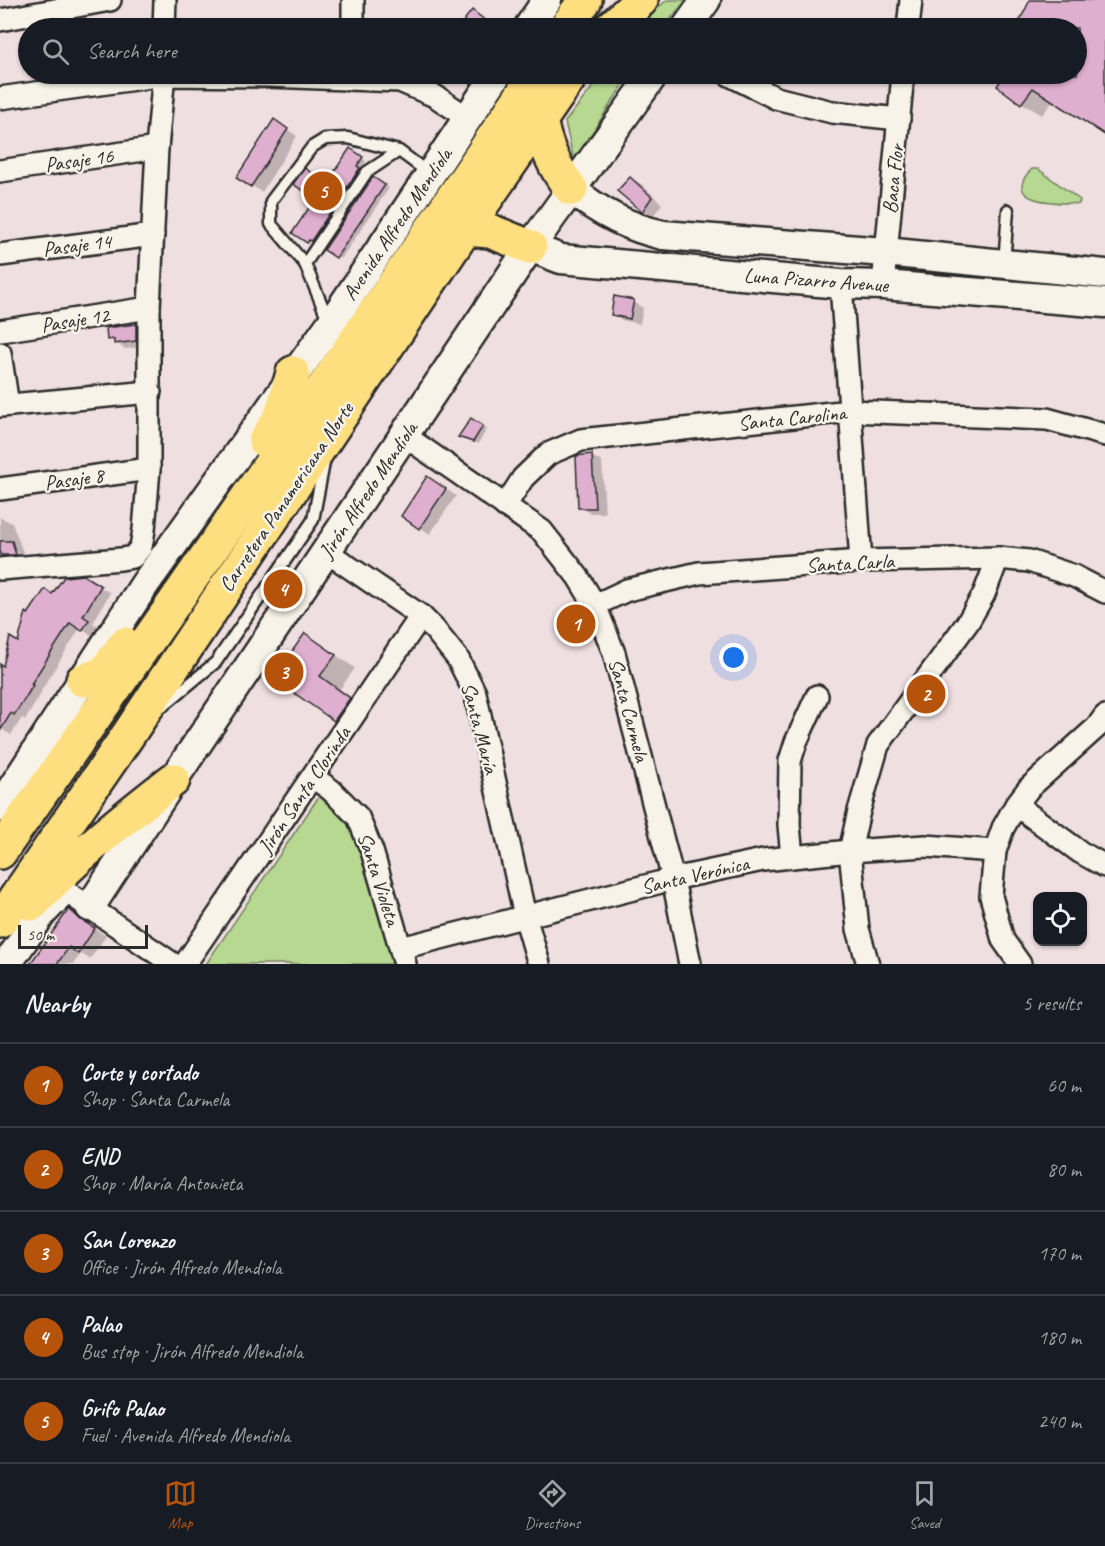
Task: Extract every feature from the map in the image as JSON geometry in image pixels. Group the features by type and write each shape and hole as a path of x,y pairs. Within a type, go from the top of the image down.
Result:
{"highway":[{"path":"573,18 585,0"},
{"path":"611,18 623,0"},
{"path":"622,18 641,0"},
{"name":"Carretera Panamericana Norte","path":"0,852 183,592 422,245 529,84"},
{"name":"Carretera Panamericana Norte","path":"0,921 128,735 465,229 565,84"},
{"path":"540,118 552,160 571,189"},
{"path":"465,229 490,231 530,247"},
{"path":"237,511 244,475 281,416 293,373"},
{"path":"83,680 103,674 154,606 183,592"},
{"path":"0,943 65,868 99,838 170,785"}],"main road":[{"path":"535,18 547,0"},
{"path":"693,18 706,0"},
{"name":"Avenida Alfredo Mendiola","path":"293,373 330,325 490,84"},
{"name":"Jirón Alfredo Mendiola","path":"64,890 135,825 170,785 530,247 647,84"},
{"name":"Luna Pizarro Avenue","path":"571,189 589,204 622,223 663,235 885,252 1105,274"},
{"name":"Luna Pizarro Avenue","path":"530,247 561,259 841,284 883,285 1105,303"},
{"path":"0,807 145,584 293,373"},
{"path":"90,907 170,785"},
{"path":"7,964 42,913 64,890"}],"street":[{"path":"0,20 110,0"},
{"path":"165,0 165,18"},
{"path":"353,0 353,18"},
{"path":"909,18 911,0"},
{"path":"0,98 96,84"},
{"path":"0,569 133,557 141,547 149,469 149,308 157,148 163,84"},
{"path":"407,84 435,96 468,118"},
{"path":"748,84 776,98 832,112 899,119"},
{"name":"Baca Flor","path":"883,285 902,84"},
{"name":"Pasaje 16","path":"0,171 157,148"},
{"name":"Pasaje 14","path":"0,255 153,235"},
{"path":"841,284 861,561"},
{"name":"Pasaje 12","path":"0,331 149,308"},
{"path":"0,353 4,406 150,392"},
{"name":"Santa Carolina","path":"505,506 523,478 548,454 581,440 850,411 1047,419 1105,435"},
{"name":"Santa Carmela","path":"405,436 542,531 578,577 595,605 614,653 673,879 690,964"},
{"name":"Pasaje 8","path":"0,489 149,469"},
{"name":"Santa María","path":"327,552 421,616 458,659 475,693 525,916 539,964"},
{"path":"868,964 858,929 850,851 878,745 968,622 984,594 998,558"},
{"name":"Santa Carla","path":"595,605 627,590 699,573 861,561 998,558 1029,561 1074,576 1105,592"},
{"name":"Jirón Santa Clorinda","path":"185,964 421,616"},
{"path":"792,857 789,825 790,761 817,696"},
{"path":"1020,964 1003,940 991,896 995,851 1003,828 1029,788 1097,727 1105,716"},
{"name":"Santa Violeta","path":"313,777 331,790 358,817 372,851 403,956"},
{"path":"1016,805 1080,852 1105,866"},
{"name":"Santa Verónica","path":"403,956 525,916 673,879 763,860 925,846 995,851"},
{"path":"64,890 173,964"}],"lane":[{"path":"330,325 305,264 271,224 271,201 312,147 325,139 348,138 399,151 430,174"},
{"path":"305,264 366,172 399,151"},
{"path":"1004,264 1008,210"}],"green space":[{"path":"667,0 686,0 671,18 646,18"},
{"path":"595,84 624,84 574,161 565,122"},
{"path":"1032,169 1038,169 1080,200 1079,204 1045,201 1029,196 1022,185 1024,178"},
{"path":"322,792 354,823 398,964 206,964"}],"building":[{"path":"1030,0 1105,0 1105,135 1033,88 1021,104 997,86 998,84 1087,84 1087,18 1021,18"},
{"path":"472,10 482,18 466,18"},
{"path":"274,119 288,129 251,187 236,178"},
{"path":"350,148 363,157 357,166 360,168 311,241 307,243 292,233 315,199 293,184 305,168 326,184"},
{"path":"373,177 385,185 336,258 324,250"},
{"path":"630,177 652,197 642,212 617,191"},
{"path":"614,296 634,300 630,319 611,315"},
{"path":"136,324 136,341 114,344 114,339 107,340 106,328"},
{"path":"471,418 483,426 473,442 458,437"},
{"path":"592,454 595,508 578,508 576,456"},
{"path":"427,476 446,489 419,529 401,516"},
{"path":"0,541 12,541 16,555 0,555"},
{"path":"83,575 101,586 83,616 89,620 82,631 70,623 31,684 33,685 26,697 14,715 11,713 0,731 0,664 3,666 10,637 18,642 26,612 28,614 45,589 52,594 64,577"},
{"path":"305,633 336,655 320,676 350,698 334,721 273,678"},
{"path":"69,909 81,920 95,928 78,954 69,947 57,964 30,964"}],"place":[{"name":"Grifo Palao","path":"323,191"},
{"name":"Palao","path":"283,589"},
{"name":"Corte y cortado","path":"576,624"},
{"name":"San Lorenzo","path":"284,672"},
{"name":"END","path":"926,694"}]}
